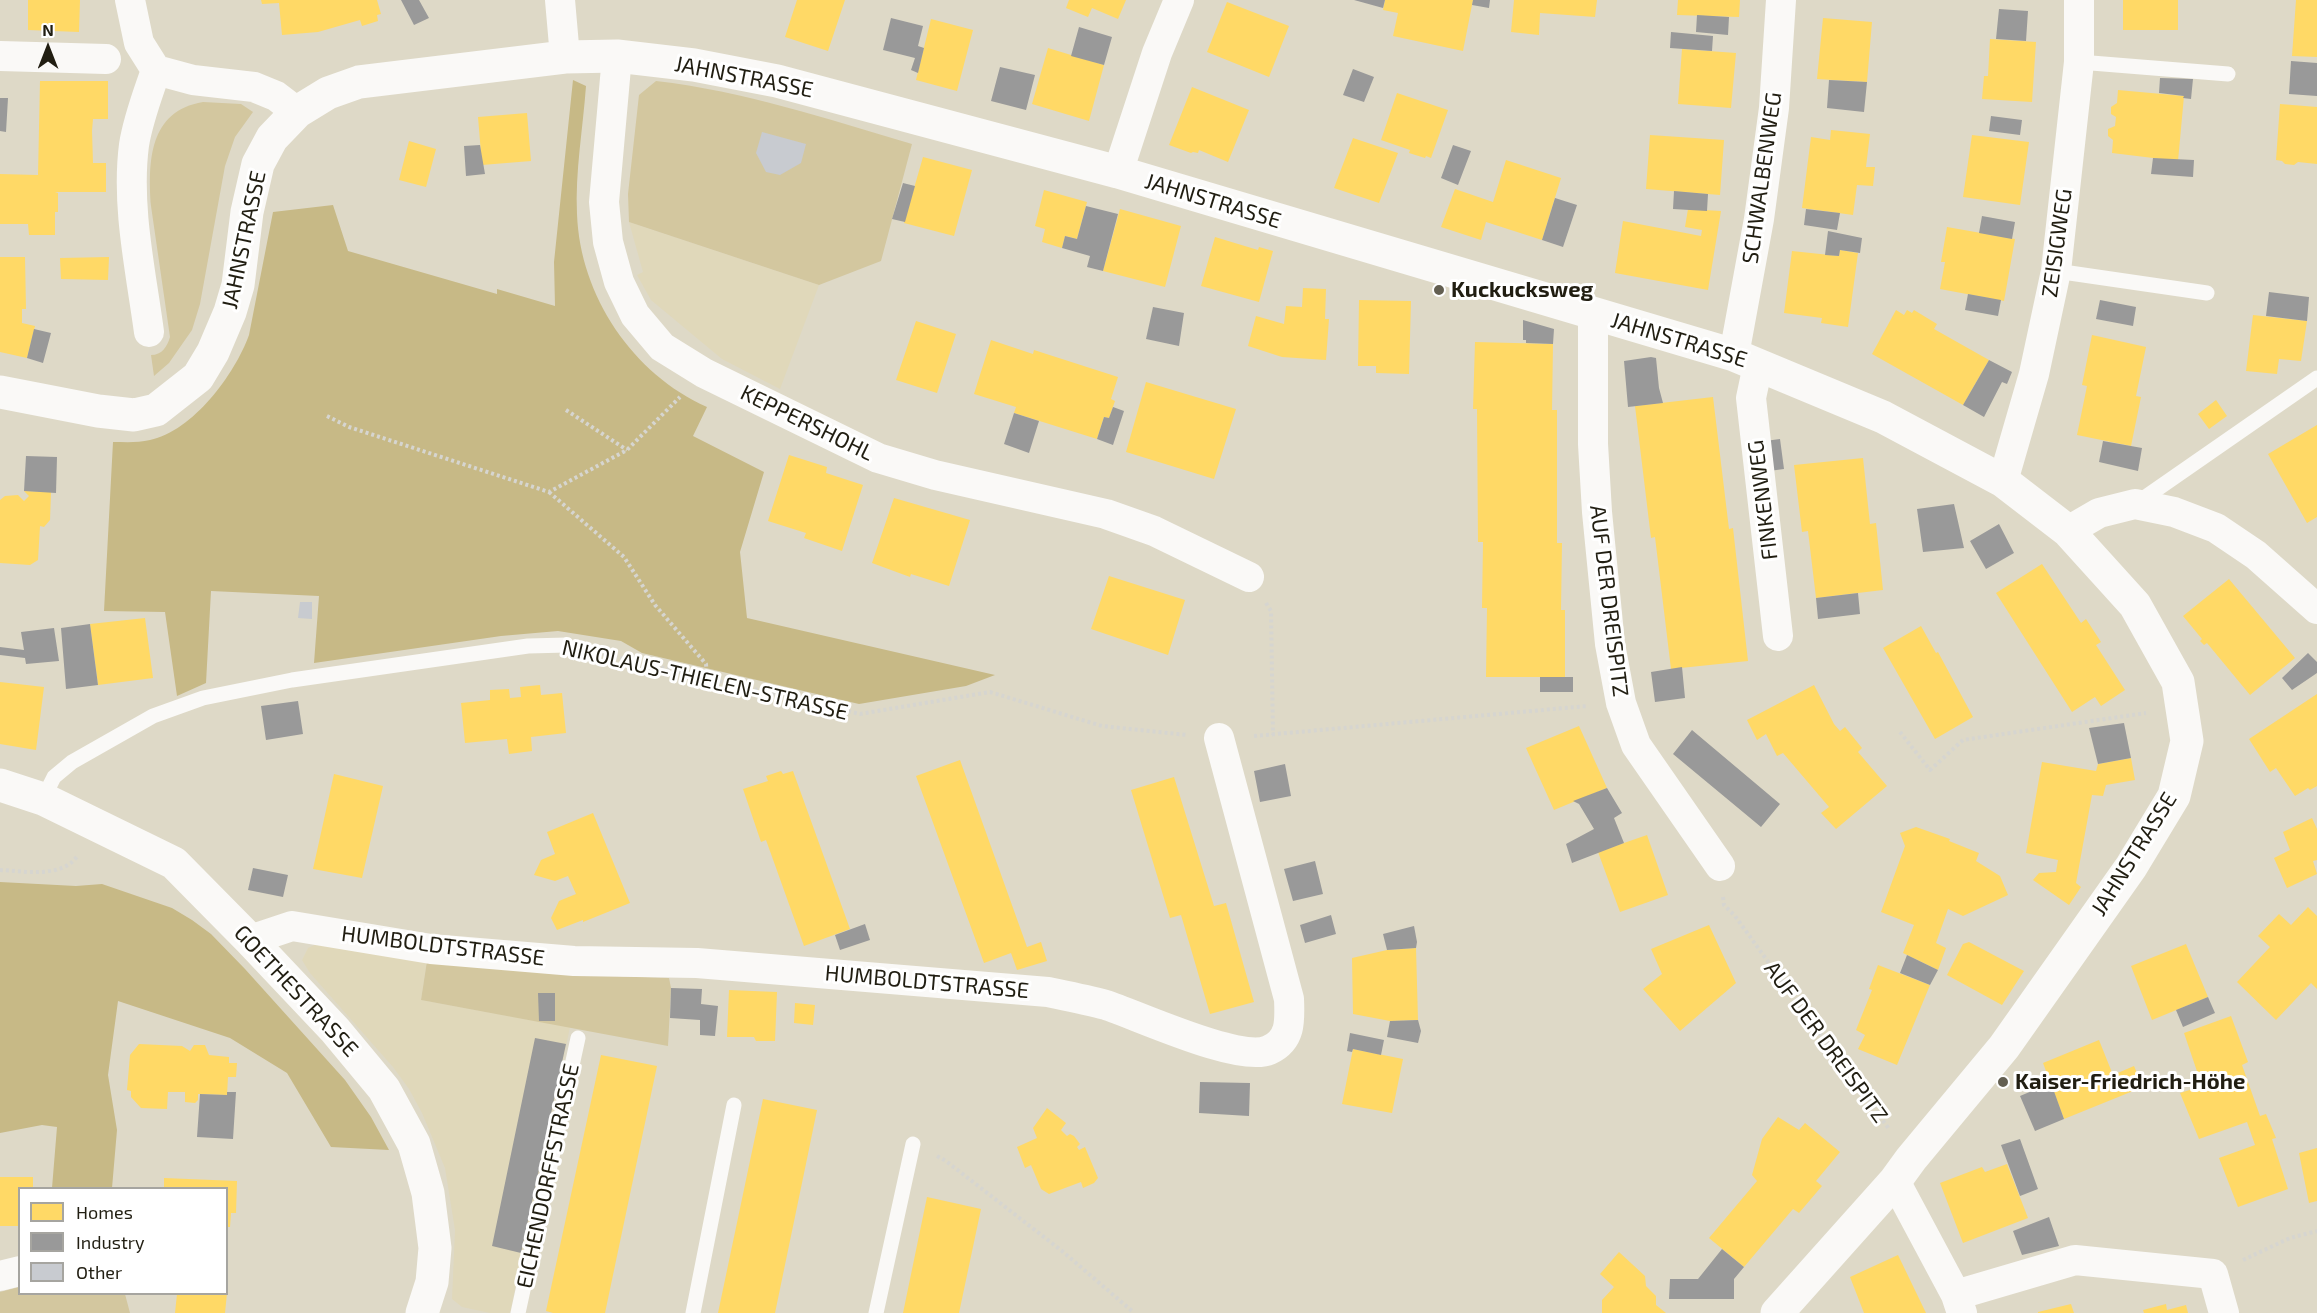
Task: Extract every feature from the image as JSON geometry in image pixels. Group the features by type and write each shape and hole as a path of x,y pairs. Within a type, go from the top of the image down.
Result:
{"street":[{"path":"130,0 140,43 156,70 193,80 254,87 276,96 297,112"},
{"path":"560,0 565,57"},
{"path":"1118,172 1157,52 1179,0"},
{"name":"SCHWALBENWEG","path":"1746,360 1763,186 1774,108 1781,0"},
{"name":"ZEISIGWEG","path":"2003,481 2034,374 2056,272 2079,62 2079,0"},
{"path":"0,56 106,59"},
{"name":"JAHNSTRASSE","path":"0,392 98,411 134,415 156,410 198,377 213,352 233,303 238,285 247,212 258,164 272,138 297,112 328,93 360,82 565,57 617,56 694,65 777,81 1118,172 1746,360 1882,417 2003,481 2068,531 2135,605 2178,682 2187,741 2174,796 2131,867 2004,1047 1903,1170 1777,1313"},
{"name":"KEPPERSHOHL","path":"617,56 604,202 608,242 619,282 635,315 662,348 704,373 878,458 935,475 1106,514 1154,531 1249,577"},
{"path":"149,332 137,245 132,166 134,142 156,70"},
{"name":"AUF DER DREISPITZ","path":"1593,314 1593,444 1597,512 1610,644 1621,703 1636,745 1720,866"},
{"name":"FINKENWEG","path":"1746,360 1778,636"},
{"path":"2068,531 2099,513 2135,504 2174,512 2216,528 2256,555 2317,609"},
{"name":"HUMBOLDTSTRASSE","path":"250,940 292,926 431,949 574,960 696,963 1048,992 1105,1005 1219,1046 1249,1053 1267,1051 1282,1041 1290,1023 1289,999 1219,738"},
{"name":"GOETHESTRASSE","path":"0,785 44,799 174,863 335,1030 384,1089 414,1144 428,1193 435,1248 429,1312"},
{"path":"1903,1170 1959,1304 2074,1260 2213,1274 2224,1313"},
{"path":"0,1276 18,1272"}],"lane":[{"path":"2079,62 2228,74"},
{"path":"2056,272 2207,293"},
{"path":"2135,504 2317,378"},
{"name":"NIKOLAUS-THIELEN-STRASSE","path":"44,799 54,777 72,762 153,716 203,698 292,680 528,646 567,645"},
{"name":"EICHENDORFFSTRASSE","path":"518,1313 578,1038"},
{"path":"693,1313 734,1105"},
{"path":"876,1313 913,1144"}],"path":[{"path":"549,492 627,450 704,373"},
{"path":"566,410 627,450"},
{"path":"327,416 349,427 549,492 624,557 655,605 706,664 707,678"},
{"path":"1249,577 1271,611 1273,735"},
{"name":"NIKOLAUS-THIELEN-STRASSE","path":"567,645 860,714 990,692 1102,726 1219,738 1621,703"},
{"path":"1900,732 1930,770 1963,740 2181,708"},
{"path":"0,870 48,872 73,862 96,825"},
{"name":"AUF DER DREISPITZ","path":"1720,866 1724,904 1735,915 1801,1006 1903,1170"},
{"path":"913,1144 946,1161 1053,1244 1132,1311 1130,1313"},
{"path":"2213,1274 2290,1238 2317,1231"}],"shaded area":[{"path":"573,80 586,86 577,182 580,244 588,274 600,302 615,329 634,353 680,393 707,407 693,436 764,472 740,552 747,618 995,675 966,686 859,704 642,653 621,641 558,631 501,636 314,663 319,596 211,591 206,683 177,696 165,612 104,611 113,442 145,441 166,435 197,413 223,383 234,367 249,335 273,212 333,205 348,251 497,294 497,289 555,306 554,262"},
{"path":"656,81 753,99 912,144 881,261 819,285 629,222 628,194 639,95"},
{"path":"203,102 241,104 253,112 235,137 225,166 200,304 192,330 169,363 154,376 151,355 164,350 170,337 151,206 152,156 162,127 172,116 185,107"},
{"path":"629,222 819,285 780,389 722,359 651,300 637,275 643,272"},
{"path":"0,882 76,886 102,884 172,908 211,934 345,1080 371,1117 389,1150 331,1147 287,1073 230,1038 118,1001 108,1075 117,1130 112,1187 52,1187 57,1127 42,1125 0,1133"},
{"path":"321,942 427,961 421,1000 570,1027 510,1313 490,1313 462,1307 452,1299 455,1230 445,1168 422,1113 409,1089 393,1067 310,973 302,960 308,948"},
{"path":"427,961 591,975 669,978 671,988 668,1046 421,1000"},
{"path":"18,1287 18,1295 125,1295 130,1313 0,1313 0,1292"}],"building: Homes":[{"path":"28,0 80,0 79,32 28,30"},
{"path":"261,0 377,0 381,14 377,15 378,21 362,26 360,20 318,32 282,35 279,3 262,4"},
{"path":"797,0 845,0 828,51 785,37"},
{"path":"1069,0 1126,0 1118,19 1092,8 1088,17 1066,8"},
{"path":"1385,0 1473,0 1463,51 1393,36 1398,13 1383,10"},
{"path":"1514,0 1597,0 1595,17 1540,13 1539,35 1511,32"},
{"path":"1678,0 1740,0 1739,17 1677,15"},
{"path":"2123,0 2178,0 2178,30 2123,30"},
{"path":"2296,0 2317,0 2317,57 2292,56"},
{"path":"1227,2 1289,26 1269,77 1207,52"},
{"path":"1823,18 1872,22 1867,82 1817,79"},
{"path":"931,19 973,30 957,91 916,80"},
{"path":"1990,39 2036,42 2032,102 1982,99 1984,76 1988,76"},
{"path":"1048,48 1104,65 1089,121 1032,104"},
{"path":"1682,49 1736,53 1731,108 1678,104"},
{"path":"40,81 108,81 108,119 93,119 92,131 93,163 106,163 106,192 55,192 58,193 58,212 55,212 55,235 29,235 28,224 0,224 0,174 38,175"},
{"path":"1192,87 1249,110 1228,162 1199,150 1198,153 1191,153 1169,145"},
{"path":"2118,90 2184,96 2178,161 2112,153 2113,140 2108,136 2108,129 2115,126 2116,117 2111,114 2111,107 2117,103"},
{"path":"1397,93 1448,110 1431,158 1409,153 1410,150 1381,140"},
{"path":"2280,104 2317,107 2317,164 2298,162 2294,165 2276,160"},
{"path":"527,113 531,161 482,165 478,117"},
{"path":"1831,130 1870,134 1866,167 1875,167 1873,186 1857,185 1853,215 1802,208 1811,137 1830,140"},
{"path":"1650,135 1724,140 1720,195 1646,189"},
{"path":"1972,135 2029,142 2020,205 1963,197"},
{"path":"1353,138 1398,153 1379,203 1334,188"},
{"path":"409,141 436,149 426,187 399,180"},
{"path":"923,157 972,170 954,236 904,223"},
{"path":"1506,160 1561,178 1542,240 1486,222 1481,240 1441,227 1455,189 1493,202"},
{"path":"1044,190 1087,202 1077,239 1065,236 1062,248 1042,242 1045,229 1035,226"},
{"path":"1120,209 1181,226 1165,287 1103,271"},
{"path":"1688,209 1721,211 1708,290 1615,273 1623,221 1701,236 1702,230 1685,227"},
{"path":"1947,227 2015,239 2004,301 1940,289 1945,262 1941,262"},
{"path":"1215,237 1258,250 1259,247 1273,251 1259,302 1201,286"},
{"path":"1840,250 1858,253 1848,327 1821,323 1822,318 1784,313 1792,251 1839,256"},
{"path":"0,257 25,257 26,309 22,309 22,323 35,326 27,358 0,352"},
{"path":"109,257 108,280 61,279 60,258"},
{"path":"1303,288 1326,289 1325,319 1329,319 1326,360 1282,357 1248,346 1256,316 1284,324 1286,306 1302,307"},
{"path":"1359,300 1411,301 1409,374 1376,373 1376,366 1358,366"},
{"path":"1896,310 1904,315 1907,310 1912,313 1914,310 1937,324 1934,329 1989,360 1963,405 1872,354"},
{"path":"2253,315 2307,321 2301,361 2279,359 2277,374 2246,371"},
{"path":"916,321 956,334 937,393 896,380"},
{"path":"2092,335 2146,347 2136,396 2141,397 2131,446 2077,435 2087,386 2082,385"},
{"path":"991,340 1033,354 1034,350 1118,377 1111,399 1115,401 1109,418 1104,417 1097,439 1014,413 1016,407 974,394"},
{"path":"1475,342 1553,344 1552,410 1557,410 1557,543 1562,543 1561,610 1565,610 1565,677 1486,677 1487,608 1482,608 1483,542 1478,542 1477,409 1473,409"},
{"path":"1146,382 1236,409 1214,479 1126,452"},
{"path":"1713,397 1729,529 1733,528 1748,661 1671,669 1655,537 1651,538 1635,406"},
{"path":"2216,400 2227,416 2209,429 2198,414"},
{"path":"2317,425 2317,517 2307,523 2268,454"},
{"path":"789,455 827,467 826,473 863,485 842,551 804,538 806,533 768,521"},
{"path":"1863,458 1870,524 1876,523 1883,590 1816,598 1808,531 1802,532 1794,465"},
{"path":"24,491 51,492 50,520 44,527 40,526 38,560 30,565 0,563 0,500 5,496 18,495 24,501 29,496"},
{"path":"894,498 970,520 949,586 911,574 910,577 872,563"},
{"path":"2042,564 2081,623 2086,619 2101,642 2096,645 2125,690 2101,706 2095,697 2072,712 1996,593"},
{"path":"1109,576 1185,600 1168,655 1091,629"},
{"path":"2229,579 2295,658 2250,695 2207,643 2204,645 2200,641 2202,639 2183,616"},
{"path":"145,618 153,678 98,685 90,624"},
{"path":"1921,626 1936,653 1938,652 1973,717 1935,739 1883,648"},
{"path":"0,682 44,687 36,750 0,744"},
{"path":"540,685 541,695 562,693 566,733 531,737 532,751 509,754 507,739 465,743 461,703 490,700 490,690 509,689 510,698 521,697 520,687"},
{"path":"1814,685 1834,724 1840,731 1845,727 1862,748 1858,752 1887,786 1836,829 1821,813 1829,807 1783,753 1777,756 1766,734 1757,740 1747,720"},
{"path":"2317,694 2317,786 2310,790 2308,788 2295,796 2276,768 2270,772 2249,739"},
{"path":"1579,726 1607,788 1554,810 1526,748"},
{"path":"2131,758 2135,780 2106,785 2103,796 2092,795 2076,883 2081,887 2069,905 2033,880 2039,873 2056,872 2058,860 2026,853 2042,762 2096,771 2098,764"},
{"path":"960,760 1027,947 1041,942 1047,961 1017,970 1011,953 984,963 916,776"},
{"path":"781,771 783,774 793,771 850,929 804,946 766,840 761,842 743,789 768,781 766,776"},
{"path":"334,774 383,786 362,878 313,869"},
{"path":"1174,777 1214,906 1226,903 1254,1002 1210,1014 1181,915 1170,918 1131,790"},
{"path":"593,813 630,903 557,930 551,918 559,901 576,894 568,876 555,881 534,875 541,860 555,854 547,832"},
{"path":"2312,818 2317,829 2317,860 2313,861 2317,874 2287,888 2274,858 2290,850 2283,832"},
{"path":"1916,827 1950,839 1949,841 1979,853 1976,861 2000,876 2008,895 1963,916 1948,909 1936,943 1946,948 1938,970 1903,953 1914,925 1881,912 1905,846 1900,833"},
{"path":"1647,835 1668,895 1620,912 1598,852"},
{"path":"2308,907 2317,916 2317,989 2311,983 2276,1020 2237,982 2270,947 2258,936 2279,914 2291,925"},
{"path":"1709,925 1736,983 1680,1031 1643,989 1662,974 1651,949"},
{"path":"1969,942 2024,971 2002,1005 1947,975 1963,944"},
{"path":"2186,944 2208,997 2152,1020 2131,966"},
{"path":"1416,948 1418,1020 1390,1021 1353,1014 1352,958 1387,950"},
{"path":"1878,965 1930,985 1897,1065 1858,1049 1865,1035 1856,1030 1872,990 1869,989"},
{"path":"729,990 777,992 775,1041 756,1041 754,1037 727,1037"},
{"path":"795,1003 815,1005 813,1025 794,1023"},
{"path":"2231,1016 2248,1062 2242,1065 2260,1116 2266,1114 2276,1138 2272,1139 2288,1189 2238,1207 2219,1158 2255,1145 2247,1122 2199,1139 2180,1093 2202,1086 2184,1033"},
{"path":"2099,1040 2113,1075 2134,1066 2143,1087 2064,1119 2043,1063"},
{"path":"139,1044 182,1046 190,1051 194,1045 205,1045 209,1055 229,1057 229,1063 237,1063 236,1077 228,1077 227,1095 198,1094 198,1100 195,1103 185,1102 185,1092 168,1092 167,1109 141,1108 131,1097 131,1091 127,1090 130,1055"},
{"path":"1353,1049 1403,1059 1392,1113 1342,1104"},
{"path":"601,1055 657,1066 605,1313 553,1313 546,1311"},
{"path":"763,1099 817,1110 775,1313 718,1313"},
{"path":"1047,1108 1066,1123 1061,1130 1067,1136 1070,1134 1074,1136 1080,1144 1077,1147 1079,1150 1085,1147 1098,1178 1094,1183 1083,1188 1081,1182 1049,1194 1041,1189 1031,1165 1025,1168 1017,1147 1037,1138 1033,1128"},
{"path":"1778,1117 1799,1130 1805,1123 1840,1152 1816,1181 1822,1186 1799,1213 1793,1209 1744,1267 1709,1238 1757,1181 1752,1175 1762,1139"},
{"path":"2317,1148 2317,1201 2309,1203 2299,1153"},
{"path":"2007,1164 2028,1218 1963,1243 1940,1183 1982,1167 1985,1172"},
{"path":"0,1177 33,1177 33,1187 18,1187 18,1226 0,1226"},
{"path":"164,1178 237,1181 236,1213 231,1213 230,1227 228,1227 228,1187 164,1187"},
{"path":"927,1197 981,1209 959,1313 903,1313"},
{"path":"1619,1252 1645,1276 1646,1286 1656,1296 1656,1305 1666,1313 1602,1313 1602,1300 1614,1287 1600,1274"},
{"path":"1898,1255 1926,1313 1864,1313 1850,1277"},
{"path":"177,1295 227,1295 225,1313 175,1313"},
{"path":"2071,1304 2074,1313 2038,1313 2038,1312"},
{"path":"2166,1304 2167,1310 2186,1305 2188,1313 2144,1313 2143,1310"}],"building: Industry":[{"path":"401,0 419,0 429,18 414,25"},
{"path":"1354,0 1385,0 1383,8"},
{"path":"1473,0 1490,0 1489,8 1472,5"},
{"path":"1999,9 2028,11 2026,41 1996,39"},
{"path":"1697,15 1729,17 1728,35 1696,32"},
{"path":"891,18 923,26 918,46 924,48 918,73 911,70 915,58 883,50"},
{"path":"1079,27 1112,37 1104,65 1071,56"},
{"path":"1671,32 1713,36 1712,51 1670,48"},
{"path":"2291,61 2317,63 2317,96 2289,94"},
{"path":"1000,67 1035,75 1026,110 991,101"},
{"path":"1353,69 1374,77 1364,102 1343,95"},
{"path":"2160,78 2193,79 2191,99 2159,93"},
{"path":"1829,80 1867,82 1864,112 1827,108"},
{"path":"0,98 8,98 6,132 0,131"},
{"path":"1991,116 2022,120 2020,135 1989,131"},
{"path":"480,145 485,174 466,176 464,146"},
{"path":"1453,145 1471,151 1458,185 1441,178"},
{"path":"2153,158 2194,160 2193,177 2151,174"},
{"path":"903,183 915,186 905,222 892,219"},
{"path":"1674,191 1708,194 1707,211 1673,209"},
{"path":"1555,198 1577,205 1563,247 1542,240"},
{"path":"1086,206 1118,214 1103,271 1087,267 1090,256 1062,248 1065,236 1077,239"},
{"path":"1806,209 1840,213 1837,230 1804,225"},
{"path":"1982,216 2015,222 2012,239 1979,233"},
{"path":"1828,231 1862,238 1860,253 1840,250 1839,256 1825,255"},
{"path":"2269,292 2309,297 2307,321 2266,316"},
{"path":"1968,294 2001,300 1998,316 1965,310"},
{"path":"2100,300 2136,307 2133,326 2096,319"},
{"path":"1153,307 1184,313 1179,346 1146,339"},
{"path":"1523,320 1554,329 1553,344 1526,343 1526,340 1523,340"},
{"path":"34,329 51,333 43,363 27,358"},
{"path":"1656,358 1663,403 1628,407 1624,361"},
{"path":"1989,360 2012,372 2007,384 2002,382 1984,417 1963,405"},
{"path":"1113,407 1124,411 1113,445 1097,439 1104,417 1109,418"},
{"path":"1014,413 1039,421 1029,453 1004,444"},
{"path":"1780,439 1784,469 1769,471 1765,441"},
{"path":"2103,441 2142,448 2138,471 2099,462"},
{"path":"26,456 57,457 56,493 24,491"},
{"path":"1954,504 1964,548 1923,552 1917,509"},
{"path":"1999,524 2014,553 1986,569 1970,541"},
{"path":"1858,593 1860,614 1818,619 1816,598"},
{"path":"90,624 98,685 66,689 61,628"},
{"path":"54,628 59,661 26,664 25,658 0,655 0,647 24,650 21,632"},
{"path":"2308,653 2317,662 2317,673 2292,690 2282,678"},
{"path":"1682,667 1685,698 1655,702 1651,672"},
{"path":"1540,677 1573,677 1573,692 1540,692"},
{"path":"298,701 303,734 266,740 261,706"},
{"path":"2124,723 2131,758 2098,764 2089,728"},
{"path":"1692,730 1780,804 1761,827 1673,754"},
{"path":"1285,764 1291,796 1260,802 1254,771"},
{"path":"1607,788 1622,813 1614,818 1624,843 1572,863 1566,844 1594,829 1579,804 1573,801"},
{"path":"1315,861 1323,894 1293,901 1284,869"},
{"path":"253,868 288,875 283,897 248,890"},
{"path":"1331,915 1336,934 1305,943 1300,925"},
{"path":"865,924 870,940 840,950 835,935"},
{"path":"1414,926 1416,948 1387,950 1383,934"},
{"path":"1907,955 1938,970 1930,985 1900,973"},
{"path":"671,988 702,989 701,1004 718,1006 715,1036 700,1035 700,1020 670,1018"},
{"path":"538,993 555,993 555,1021 539,1021"},
{"path":"2208,997 2215,1013 2183,1027 2176,1010"},
{"path":"1418,1020 1421,1031 1418,1043 1387,1037 1390,1021"},
{"path":"1350,1033 1384,1040 1381,1055 1353,1049 1352,1052 1347,1051"},
{"path":"535,1038 566,1044 521,1253 492,1246"},
{"path":"1200,1082 1250,1083 1249,1116 1199,1113"},
{"path":"2051,1083 2064,1119 2035,1131 2020,1096"},
{"path":"227,1092 236,1092 233,1139 197,1137 200,1094 227,1095"},
{"path":"2020,1139 2038,1189 2020,1196 2001,1145"},
{"path":"2049,1217 2059,1246 2022,1255 2013,1231"},
{"path":"1722,1249 1744,1267 1734,1279 1734,1299 1669,1299 1670,1279 1698,1279"}],"building: Other":[{"path":"762,132 806,144 801,163 780,175 766,172 756,153"},
{"path":"300,602 312,602 312,619 298,618"}],"place":[{"name":"Kuckucksweg","path":"1439,290"},
{"name":"Kaiser-Friedrich-Höhe","path":"2003,1082"}]}
